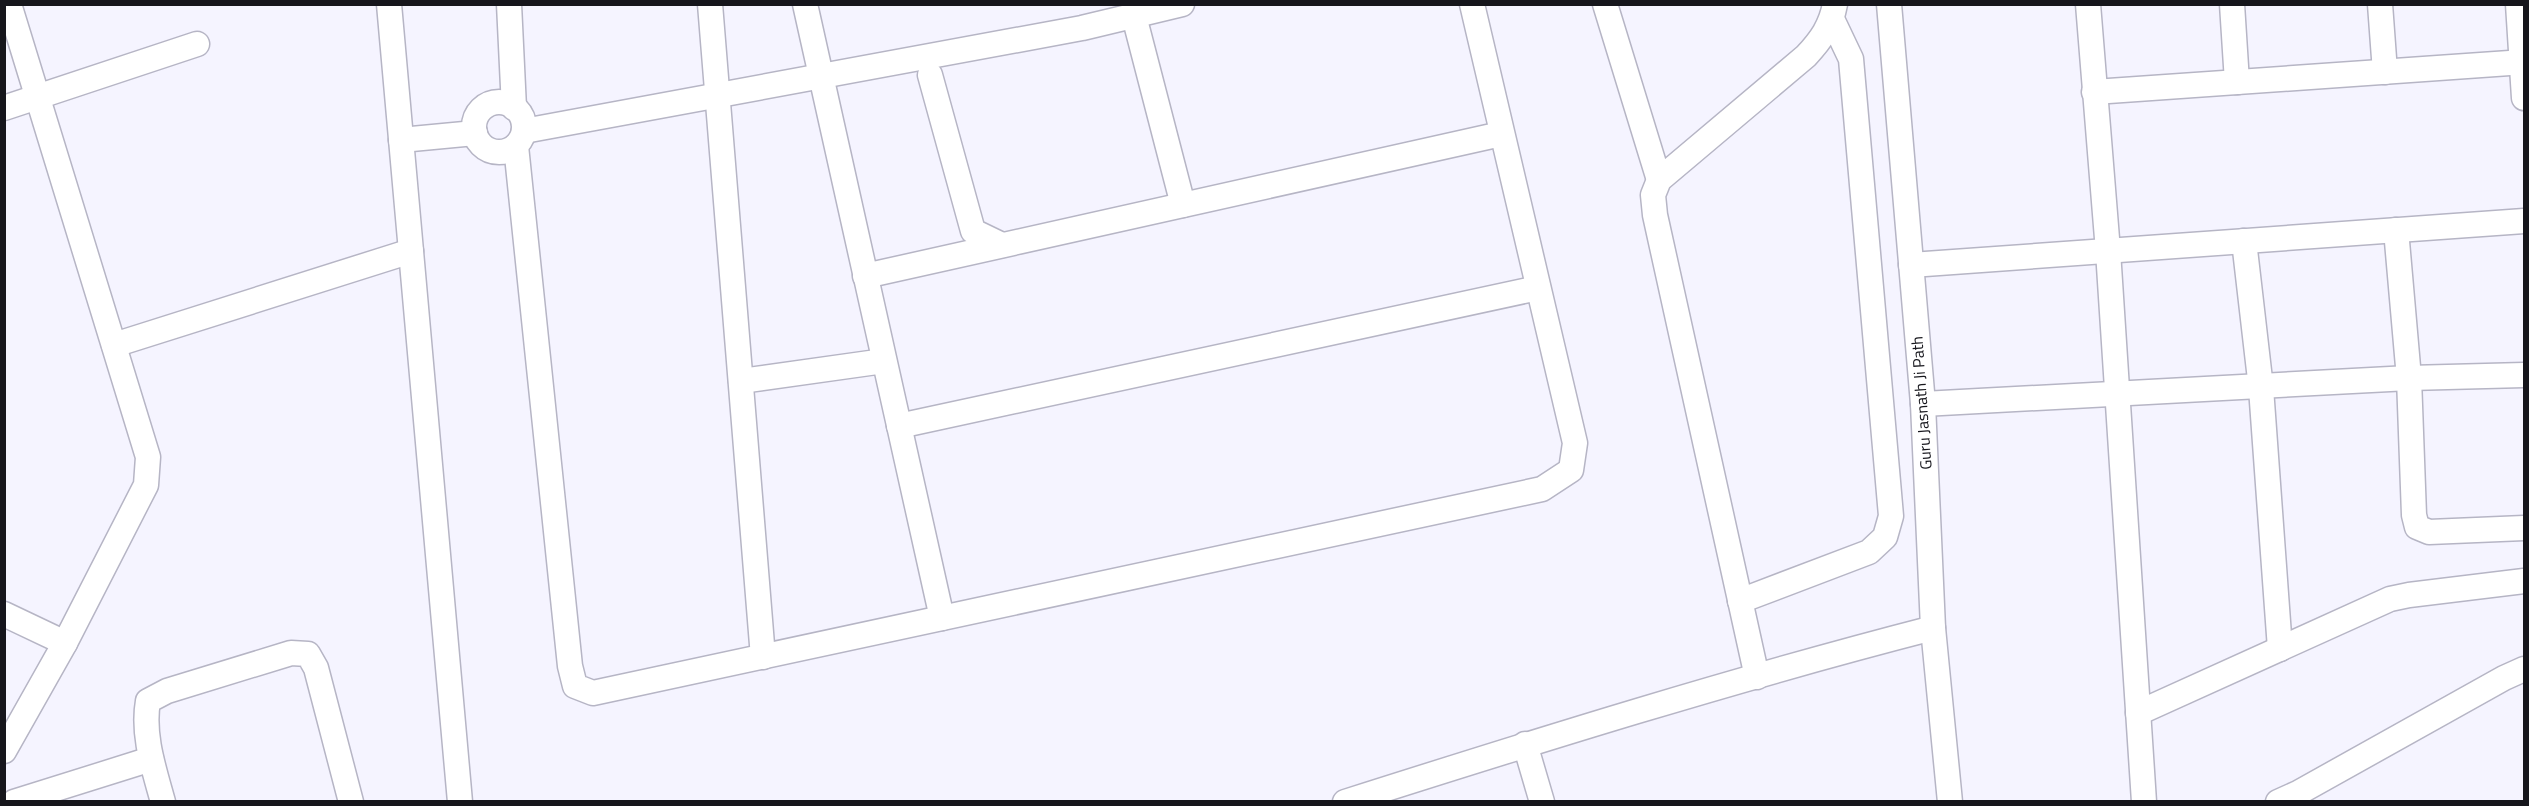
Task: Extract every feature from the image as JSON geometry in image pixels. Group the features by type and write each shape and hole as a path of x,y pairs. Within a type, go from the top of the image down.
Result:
{"street":[{"path":"4,751 65,643 146,485 148,457 9,4"},
{"path":"389,4 460,801"},
{"path":"509,4 514,108"},
{"path":"710,4 763,657"},
{"path":"806,4 942,618"},
{"path":"1182,4 1082,28 718,96 520,138 508,150 492,151 484,147 475,133 476,118 486,106 500,103 514,108 520,114 520,138 570,666 575,686 593,693 1542,489 1570,470 1575,444 1472,4"},
{"path":"1605,4 1659,180"},
{"name":"Guru Jasnath Ji Path","path":"1889,4 1923,404 1933,628 1950,801"},
{"path":"2088,4 2108,251 2144,801"},
{"path":"2232,4 2237,82"},
{"path":"2380,4 2385,72"},
{"path":"2518,4 2524,98"},
{"path":"1757,677 1655,215 1653,195 1659,180 1806,56 1823,38 1834,12"},
{"path":"1740,601 1869,552 1885,537 1891,516 1851,59 1834,12"},
{"path":"1134,16 1184,205"},
{"path":"4,108 197,44"},
{"path":"2094,92 2523,62"},
{"path":"930,75 973,231 1002,245"},
{"path":"401,140 475,133"},
{"path":"865,276 1501,134"},
{"path":"1911,265 2524,221"},
{"path":"2397,230 2409,378 2414,515 2417,526 2429,532 2523,535"},
{"path":"2244,241 2261,388 2280,650"},
{"path":"114,345 411,251"},
{"path":"899,426 1538,288"},
{"path":"741,381 884,360"},
{"path":"1923,404 2261,388 2409,378 2524,375"},
{"path":"2138,713 2390,599 2524,581"},
{"path":"4,614 65,643"},
{"path":"1345,801 1525,744 1833,654 1933,628"},
{"path":"164,801 151,759 145,717 148,701 167,691 291,653 308,654 315,668 351,801"},
{"path":"2293,799 2504,678 2524,669"},
{"path":"1525,744 1542,801"},
{"path":"14,801 151,759"}]}
